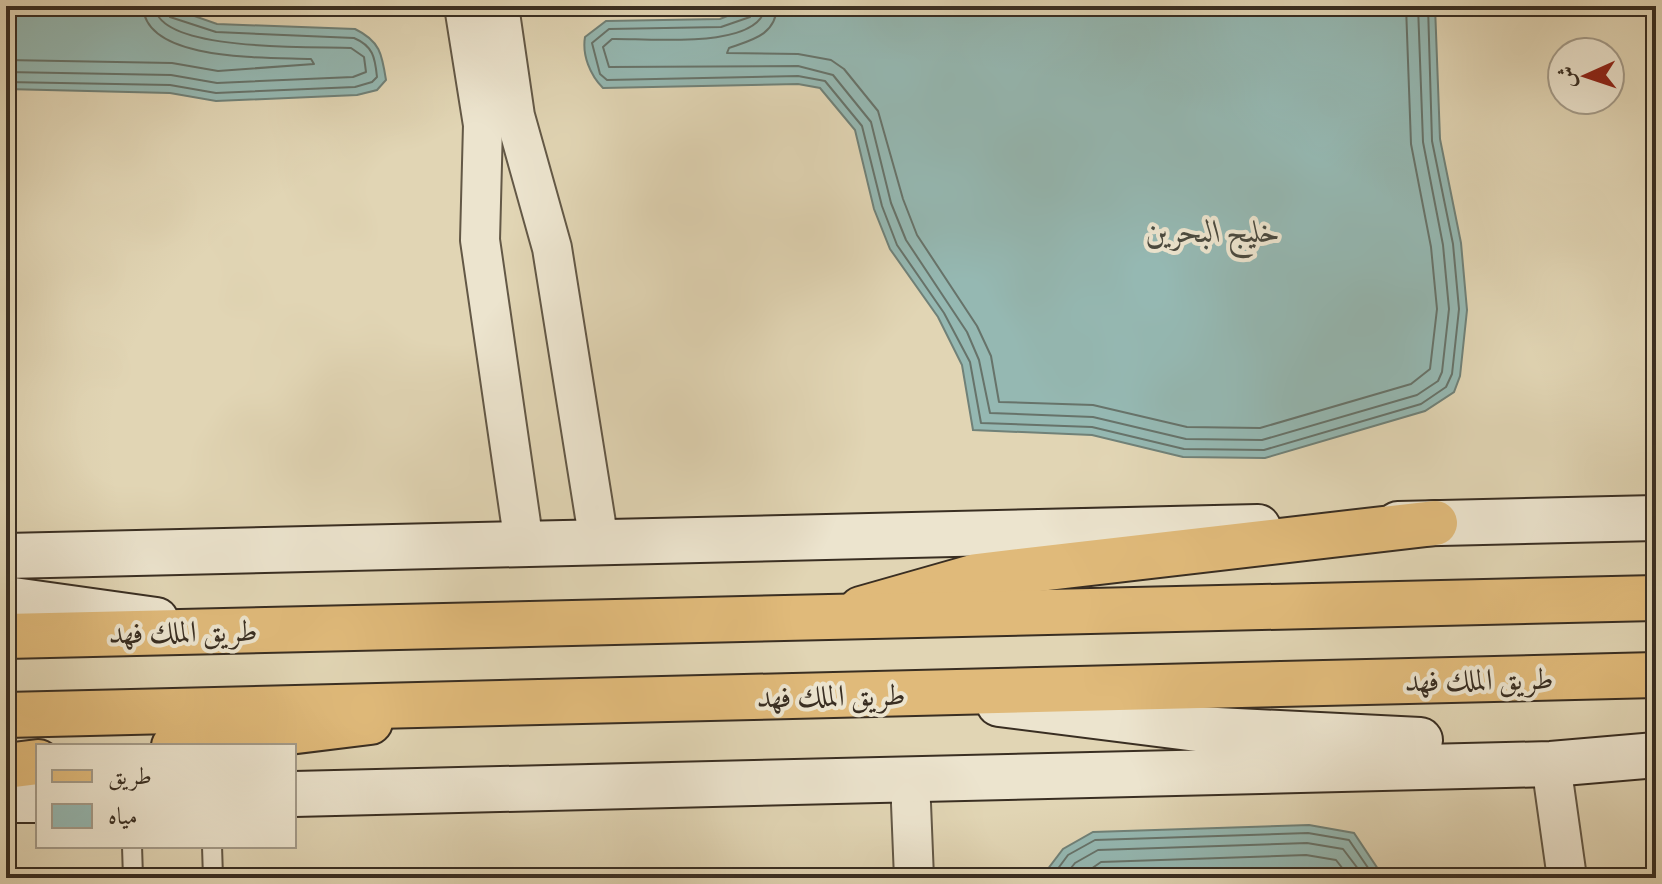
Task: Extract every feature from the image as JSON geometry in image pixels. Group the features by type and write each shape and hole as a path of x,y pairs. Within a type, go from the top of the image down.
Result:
{"main road":[{"path":"6,556 1656,518"},
{"path":"832,617 977,576 1435,523"},
{"name":"طريق الملك فهد","path":"6,636 1656,598"},
{"path":"6,599 233,631"},
{"name":"طريق الملك فهد","path":"6,715 1656,675"},
{"path":"917,694 1197,729 1656,754"},
{"path":"190,744 527,703"},
{"path":"296,794 1551,764 1656,754"},
{"path":"6,766 36,762"},
{"path":"6,800 36,800"}],"street":[{"path":"464,6 483,125 480,240 524,544"},
{"path":"499,6 515,116 552,248 599,542"},
{"path":"1551,764 1567,878"},
{"path":"910,779 914,878"}],"lane":[{"path":"132,848 133,878"},
{"path":"212,848 213,878"}],"water":[{"path":"6,6 166,6 217,24 355,29 375,44 386,80 377,90 357,95 216,101 170,93 6,89"},
{"name":"خليج البحرين","path":"752,6 1435,6 1440,139 1461,243 1467,310 1460,376 1454,392 1425,411 1265,458 1183,457 1092,435 973,430 962,365 938,317 890,249 874,209 855,130 820,88 798,84 603,88 588,64 585,37 606,21 720,19"},
{"path":"1309,825 1354,833 1384,878 1041,878 1063,849 1093,832"}]}
